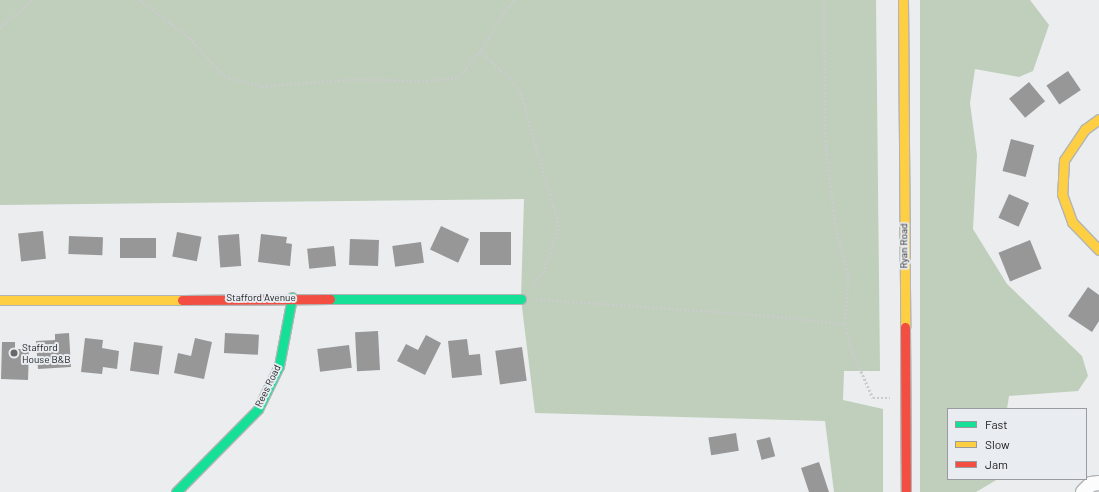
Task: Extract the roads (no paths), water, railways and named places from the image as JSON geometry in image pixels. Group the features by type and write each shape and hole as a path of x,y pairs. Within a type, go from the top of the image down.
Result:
{"street":[{"name":"Ryan Road","path":"903,0 906,492"},
{"path":"1099,119 1085,129 1064,160 1062,194 1072,222 1099,250"},
{"name":"Stafford Avenue","path":"0,300 292,297 521,299"},
{"name":"Rees Road","path":"176,492 258,409 279,366 292,297"},
{"path":"1083,492 1091,484 1099,482"}],"place":[{"name":"Stafford House B&B","path":"14,353"}]}
